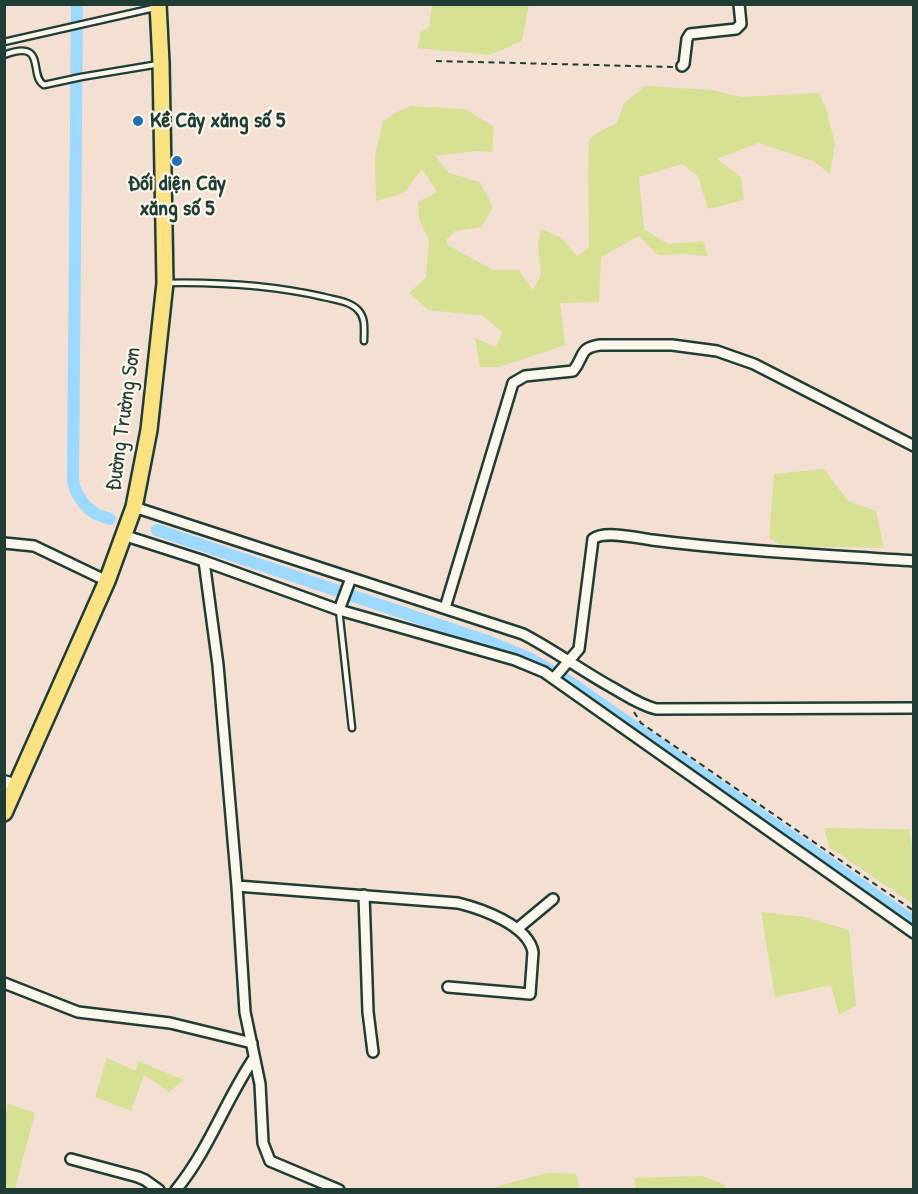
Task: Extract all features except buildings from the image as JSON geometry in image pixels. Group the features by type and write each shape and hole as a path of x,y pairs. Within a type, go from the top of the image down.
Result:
{"highway":[{"name":"Đường Trường Sơn","path":"4,813 11,784 107,582 134,507 149,430 165,283 158,6"}],"street":[{"path":"682,66 690,34 736,28 741,24 739,4"},
{"path":"445,608 513,383 525,376 573,371 586,349 590,347 672,345 717,351 754,364 914,446"},
{"path":"134,507 523,634 594,678 656,709 914,708"},
{"path":"123,535 204,561 339,610 515,660 544,672 914,933"},
{"path":"554,678 579,649 593,539 597,536 708,547 914,561"},
{"path":"4,543 34,546 107,582"},
{"path":"204,561 218,665 246,1012 260,1084 263,1143 270,1161 339,1190"},
{"path":"339,610 351,578"},
{"path":"237,886 458,903 475,907 511,924 525,936 531,945 530,994 448,987"},
{"path":"364,895 368,1012 373,1053"},
{"path":"517,929 553,899"},
{"path":"4,983 78,1012 170,1023 252,1043"},
{"path":"176,1190 206,1146 237,1084 254,1058"},
{"path":"71,1159 138,1177 159,1190"}],"lane":[{"path":"4,42 158,6"},
{"path":"4,55 25,51 33,56 40,84 48,85 161,63"},
{"path":"165,283 209,282 256,285 296,291 350,304 360,312 364,322 363,341"},
{"path":"339,610 352,728"}],"path":[{"path":"436,61 682,66"},
{"path":"623,694 641,723 914,911"}],"green space":[{"path":"432,5 529,5 522,41 490,55 417,48 421,32 429,27"},
{"path":"645,86 713,90 741,97 819,93 826,108 835,144 830,174 813,161 758,143 717,159 741,177 744,200 708,209 698,176 682,164 639,177 644,229 668,244 703,241 708,256 658,255 639,236 601,257 599,302 560,303 565,345 499,367 480,367 475,338 496,347 502,332 482,315 428,310 409,293 426,277 429,240 419,219 418,202 437,192 422,169 404,193 376,201 375,156 383,121 411,106 465,109 494,127 492,152 476,151 435,156 449,173 480,182 493,207 482,227 455,231 446,240 448,245 493,270 519,270 533,290 541,275 538,245 541,229 560,237 577,256 589,248 589,140 597,133 617,123 624,103"},
{"path":"824,469 848,501 876,511 884,548 782,546 769,538 774,474"},
{"path":"824,828 909,829 913,853 913,904 829,847"},
{"path":"761,912 805,917 849,930 856,1006 839,1015 831,985 775,997"},
{"path":"107,1058 136,1071 138,1061 184,1080 169,1092 144,1075 131,1111 95,1097"},
{"path":"8,1104 35,1113 15,1189 5,1189 4,1119"},
{"path":"548,1173 576,1174 580,1189 494,1189 498,1186"},
{"path":"703,1176 725,1185 725,1189 636,1189 634,1178"}],"waterway":[{"path":"77,4 73,479 78,494 87,507 96,514 110,519"},
{"path":"157,530 490,642 529,658 570,682 914,922"}],"place":[{"name":"Kề Cây xăng số 5","path":"138,121"},
{"name":"Đối diện Cây xăng số 5","path":"177,161"}]}
